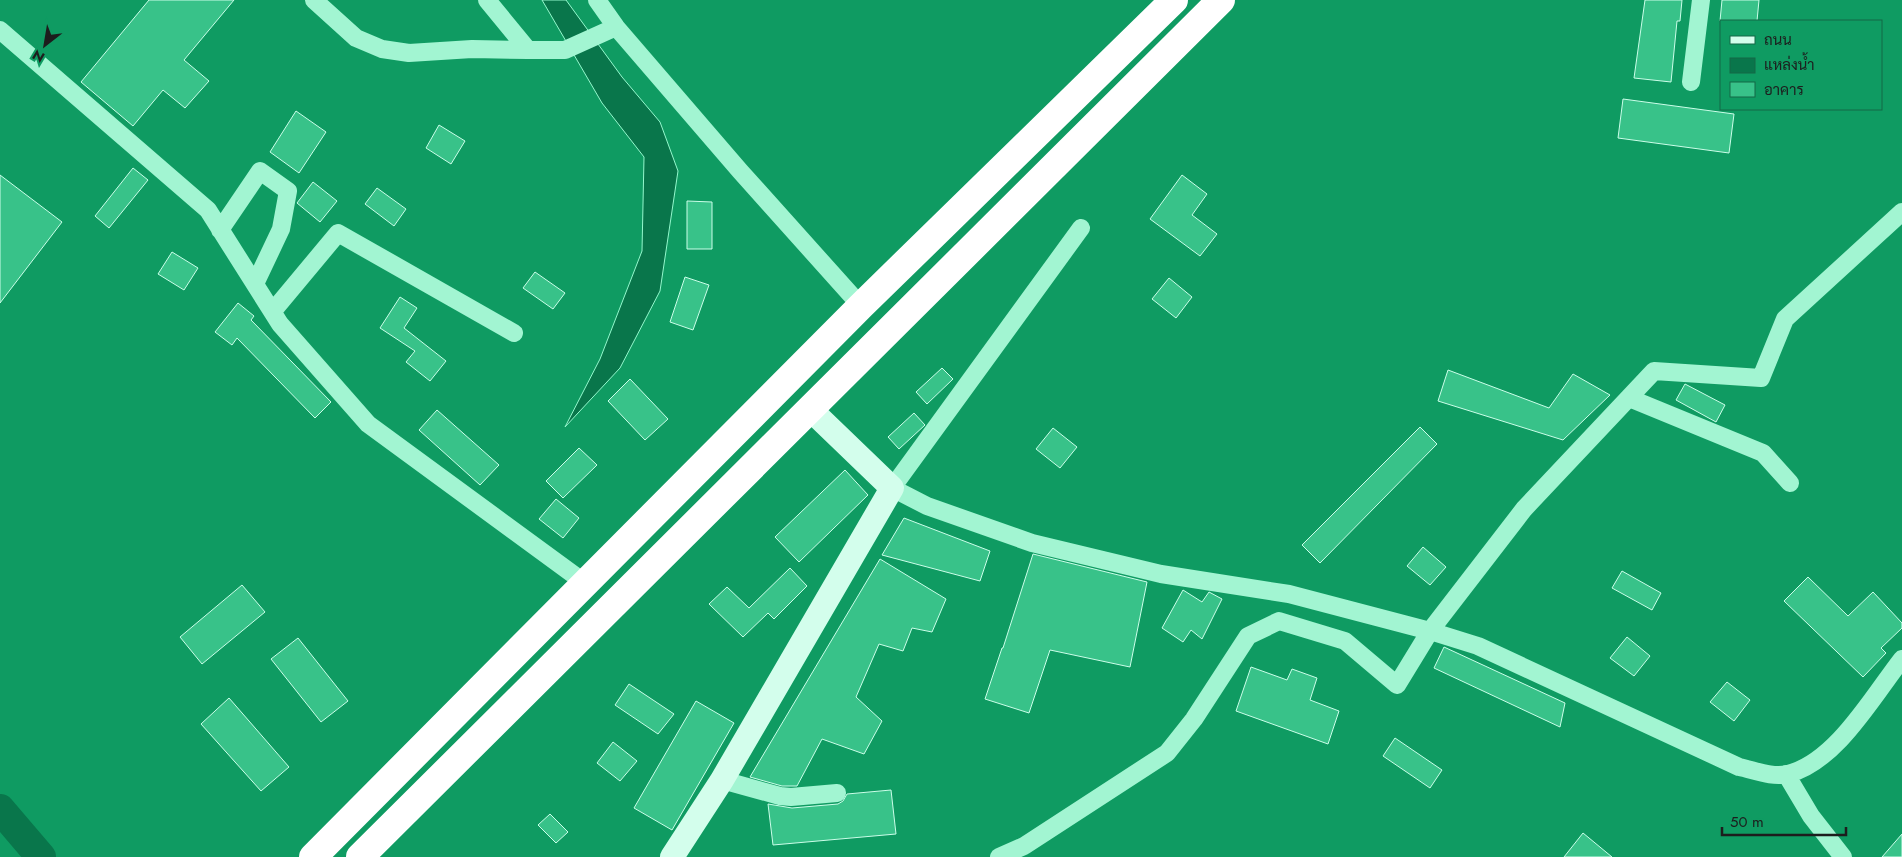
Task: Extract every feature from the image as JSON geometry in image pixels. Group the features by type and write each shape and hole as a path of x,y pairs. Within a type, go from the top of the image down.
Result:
{"highway":[{"path":"312,857 862,306 1174,0"},
{"path":"360,857 1221,0"}],"street":[{"path":"314,0 356,38 382,49 409,53 472,49 565,50 609,30"},
{"path":"487,0 528,50"},
{"path":"597,0 609,30 862,306"},
{"path":"1691,82 1701,0"},
{"path":"0,30 208,210 280,324 368,424 585,583"},
{"path":"220,230 260,171 288,191 282,229 255,284"},
{"path":"999,857 1024,846 1167,753 1194,720 1248,636 1279,621 1345,642 1397,686 1430,631 1524,509 1654,371 1761,378 1785,319 1902,212"},
{"path":"672,857 722,780 892,488 1081,228"},
{"path":"273,311 338,233 514,333"},
{"path":"1629,398 1763,453 1790,483"},
{"path":"811,410 892,488 927,506 1032,543 1161,574 1289,594 1430,631 1478,646 1739,766 1766,774 1786,774 1815,763 1842,737 1902,658"},
{"path":"1786,774 1811,816 1843,857"},
{"path":"722,780 780,796 791,797 837,793"}],"water":[{"path":"542,0 566,0 622,77 660,122 678,171 660,291 620,368 565,427 600,359 642,251 644,157 602,103"}],"building":[{"path":"149,0 234,0 184,60 209,81 185,108 163,90 133,126 81,82"},
{"path":"1645,0 1682,0 1680,21 1677,21 1671,82 1634,78"},
{"path":"1722,0 1759,0 1757,20 1720,20"},
{"path":"1623,99 1734,114 1729,153 1618,138"},
{"path":"296,111 326,132 299,173 270,152"},
{"path":"439,125 465,141 451,164 426,148"},
{"path":"133,168 148,180 109,228 95,216"},
{"path":"0,175 62,222 0,303"},
{"path":"1182,175 1207,194 1192,215 1217,234 1200,256 1150,219"},
{"path":"313,182 337,201 320,222 297,203"},
{"path":"377,188 406,209 394,226 365,204"},
{"path":"687,201 712,202 712,249 687,249"},
{"path":"172,252 198,268 184,290 158,274"},
{"path":"535,272 565,293 553,309 523,288"},
{"path":"685,277 709,285 693,330 670,322"},
{"path":"1169,278 1192,297 1176,318 1152,299"},
{"path":"400,297 417,308 404,328 446,361 430,381 406,362 415,351 380,328"},
{"path":"238,303 254,316 251,320 331,402 315,418 237,338 232,345 215,332"},
{"path":"942,368 953,379 927,404 916,392"},
{"path":"1448,370 1549,408 1573,374 1610,395 1563,440 1438,401"},
{"path":"630,379 668,419 645,440 608,401"},
{"path":"1685,384 1725,405 1716,422 1676,400"},
{"path":"437,410 499,465 480,485 419,430"},
{"path":"914,413 925,425 899,449 888,437"},
{"path":"1420,427 1437,444 1320,563 1302,545"},
{"path":"1053,428 1077,447 1060,468 1036,449"},
{"path":"579,448 597,465 563,498 546,481"},
{"path":"845,470 868,495 799,562 775,537"},
{"path":"556,499 579,518 563,538 539,519"},
{"path":"904,518 990,551 980,581 882,555"},
{"path":"1423,547 1446,567 1430,585 1407,566"},
{"path":"1033,554 1147,582 1130,667 1050,650 1029,713 985,699"},
{"path":"880,559 946,599 932,632 912,628 903,651 879,644 856,697 882,721 864,754 822,739 797,786 782,786 750,777"},
{"path":"790,568 807,586 774,619 768,613 743,637 709,604 727,587 749,608"},
{"path":"1622,571 1661,593 1652,610 1612,588"},
{"path":"1808,577 1848,616 1873,592 1902,623 1902,628 1881,648 1886,653 1863,677 1784,601"},
{"path":"242,585 265,612 202,664 180,637"},
{"path":"1183,590 1202,602 1209,592 1222,599 1202,639 1191,630 1183,642 1162,628"},
{"path":"1627,637 1650,656 1634,676 1610,658"},
{"path":"298,638 348,701 321,722 271,659"},
{"path":"1444,647 1565,703 1560,727 1434,668"},
{"path":"1251,667 1287,680 1292,669 1317,678 1310,700 1339,711 1328,744 1236,711"},
{"path":"1727,682 1750,700 1734,721 1710,702"},
{"path":"629,684 674,714 658,734 615,705"},
{"path":"229,698 289,767 261,791 201,724"},
{"path":"696,701 734,723 672,830 634,808"},
{"path":"1395,738 1442,770 1430,788 1383,756"},
{"path":"613,742 637,761 620,781 597,763"},
{"path":"891,790 896,834 773,845 768,804 792,808 838,804 843,801 847,794"},
{"path":"550,814 568,832 556,843 538,825"},
{"path":"1583,833 1612,857 1564,857"},
{"path":"1902,834 1902,857 1882,857"}],"waterway":[{"path":"0,809 41,857"}]}
